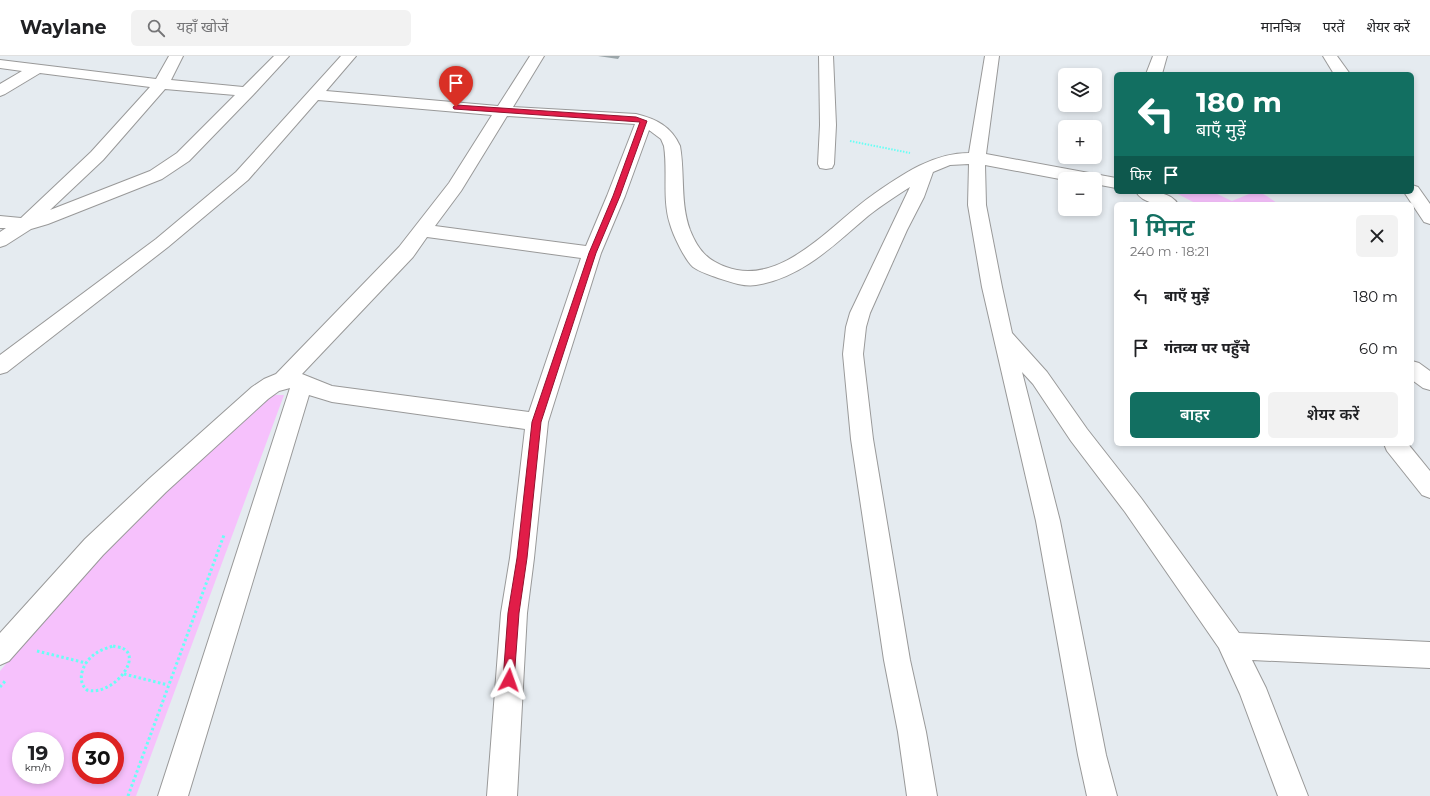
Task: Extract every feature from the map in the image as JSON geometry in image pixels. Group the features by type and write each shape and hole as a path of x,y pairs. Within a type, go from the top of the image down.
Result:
{"street":[{"path":"0,241 25,224 97,156 161,84 176,56"},
{"path":"0,222 25,224 48,218 131,186 171,166 183,158 282,56"},
{"path":"0,366 162,243 242,176 349,56"},
{"path":"173,796 293,381 406,252 455,187 537,56"},
{"path":"826,56 828,136 826,164"},
{"path":"992,56 977,158 978,205 992,287 1048,521 1092,755 1102,796"},
{"path":"1155,72 1160,56"},
{"path":"1330,56 1341,72"},
{"path":"0,64 161,84 248,92"},
{"path":"0,91 38,68"},
{"path":"314,95 503,111 636,119 644,121 659,128 671,143 674,151 674,192 676,218 686,242 699,261 716,270 738,277 760,277 781,271 799,263 876,201 931,166 950,160 977,158 1058,173"},
{"path":"502,796 514,613 522,558 537,422 592,253 616,196 644,121"},
{"path":"922,796 912,732 897,660 879,552 862,439 853,354 856,327 860,313 898,230 931,166"},
{"path":"1102,180 1114,183"},
{"path":"1414,193 1430,218"},
{"path":"1149,194 1165,202"},
{"path":"422,230 592,253"},
{"path":"1003,336 1040,378 1079,435 1133,505 1231,646 1252,688 1293,796"},
{"path":"1414,371 1430,382"},
{"path":"0,652 94,547 147,496 260,393 272,384 293,381 332,394 537,422"},
{"path":"1398,446 1430,488"},
{"path":"1231,646 1430,655"}],"path":[{"path":"828,136 926,157 931,166"},
{"path":"128,796 226,531"},
{"path":"120,647 126,650 129,655 130,662 124,674 116,683 100,691 87,690 82,686 80,674 86,663 96,653 104,649 120,647"},
{"path":"31,650 86,663"},
{"path":"124,674 168,685"},
{"path":"0,687 9,676"}],"shaded area":[{"path":"1178,194 1217,194 1232,201 1250,194 1262,194 1275,202 1193,202"},
{"path":"271,395 284,395 136,796 0,796 0,671 94,558"}],"route":[{"path":"456,107 636,119 644,121 616,196 592,253 537,422 522,558 514,613 509,680"}]}
